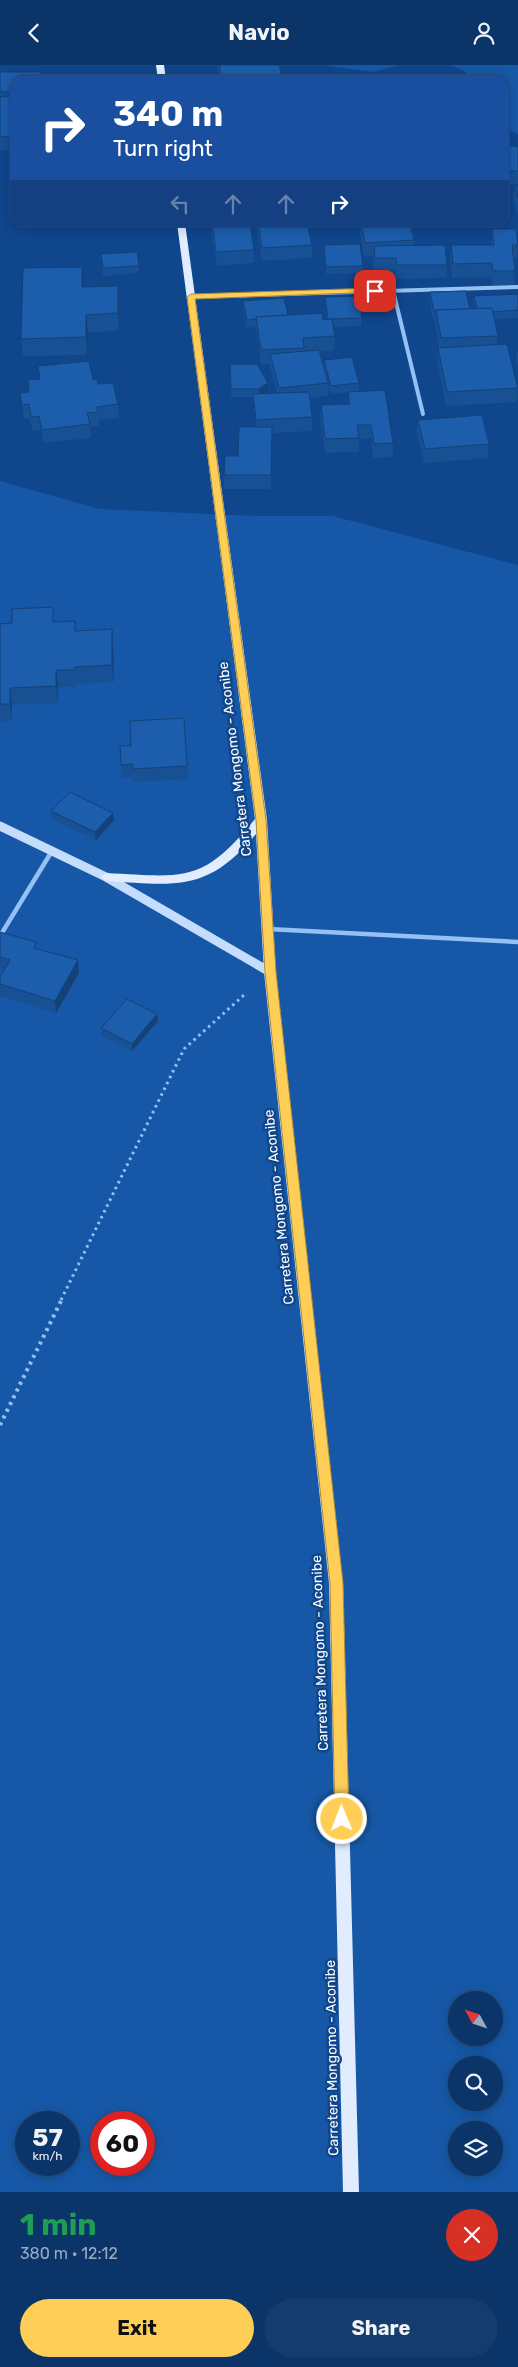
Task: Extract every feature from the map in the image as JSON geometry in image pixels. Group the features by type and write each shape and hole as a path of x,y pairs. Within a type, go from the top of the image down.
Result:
{"main road":[{"name":"Carretera Mongomo - Aconibe","path":"182,227 261,820 270,972 336,1583 351,2192"},
{"path":"106,877 180,879 212,869 236,850 261,820"}],"street":[{"path":"191,297 518,287"},
{"path":"393,290 423,414"},
{"path":"0,826 106,877 270,972"},
{"path":"0,936 52,850"},
{"path":"267,929 518,941"}],"path":[{"path":"0,1425 184,1049 270,972"}],"shaded area":[{"path":"329,65 398,65 374,72"},
{"path":"450,65 518,65 518,134 509,130 509,75 468,75 463,70"},
{"path":"0,481 99,509 257,516 333,516 518,565 518,2192 0,2192"}],"building":[{"path":"219,65 279,65 282,75 221,75"},
{"path":"0,72 41,72 41,75 10,75 10,91 0,92"},
{"path":"10,96 10,136 0,137 0,97"},
{"path":"518,146 518,171 509,171 509,147"},
{"path":"518,185 518,197 515,186"},
{"path":"212,227 251,227 254,250 216,252"},
{"path":"259,227 308,227 312,245 262,248"},
{"path":"362,227 411,227 414,240 365,243"},
{"path":"492,229 516,229 518,245 512,245 515,271 493,271 492,263 453,264 451,245 494,245"},
{"path":"360,244 363,266 326,267 324,245"},
{"path":"445,245 447,265 397,265 396,258 375,258 374,246"},
{"path":"137,252 139,266 103,268 101,254"},
{"path":"82,267 82,287 118,286 118,313 86,315 86,337 21,339 23,268"},
{"path":"466,291 470,309 436,310 434,312 430,292"},
{"path":"518,294 518,310 493,312 492,308 477,309 474,296"},
{"path":"359,296 362,318 328,319 325,297"},
{"path":"284,298 288,315 256,317 256,319 247,320 243,301"},
{"path":"492,308 498,336 441,338 436,310"},
{"path":"322,313 323,320 332,319 335,336 303,338 304,348 261,350 256,317"},
{"path":"507,344 518,388 447,392 438,348"},
{"path":"319,350 328,383 279,388 270,354"},
{"path":"352,357 359,383 331,386 324,360"},
{"path":"89,361 93,380 97,379 98,384 113,383 118,404 97,407 98,412 87,413 90,424 42,430 39,416 31,417 29,404 22,405 20,393 29,392 28,380 40,379 38,366"},
{"path":"230,364 257,364 268,383 259,389 231,389"},
{"path":"385,390 393,443 374,444 371,425 357,425 359,438 325,439 321,405 350,404 348,392"},
{"path":"309,392 312,417 256,420 253,394"},
{"path":"482,415 489,444 425,449 418,420"},
{"path":"239,427 272,427 271,475 224,475 225,456 238,456"},
{"path":"53,607 53,622 75,621 75,631 112,629 112,665 75,667 75,670 56,670 56,686 10,688 10,704 0,704 0,624 12,623 12,609"},
{"path":"184,718 187,766 133,769 133,764 121,765 120,746 131,746 130,721"},
{"path":"70,792 113,813 95,832 51,811"},
{"path":"0,932 36,942 34,948 78,960 55,1001 0,984 0,977 10,960 0,957"},
{"path":"127,999 157,1014 132,1044 101,1028"}],"route":[{"path":"342,1819 336,1583 270,972 261,820 191,297 375,291"}]}
